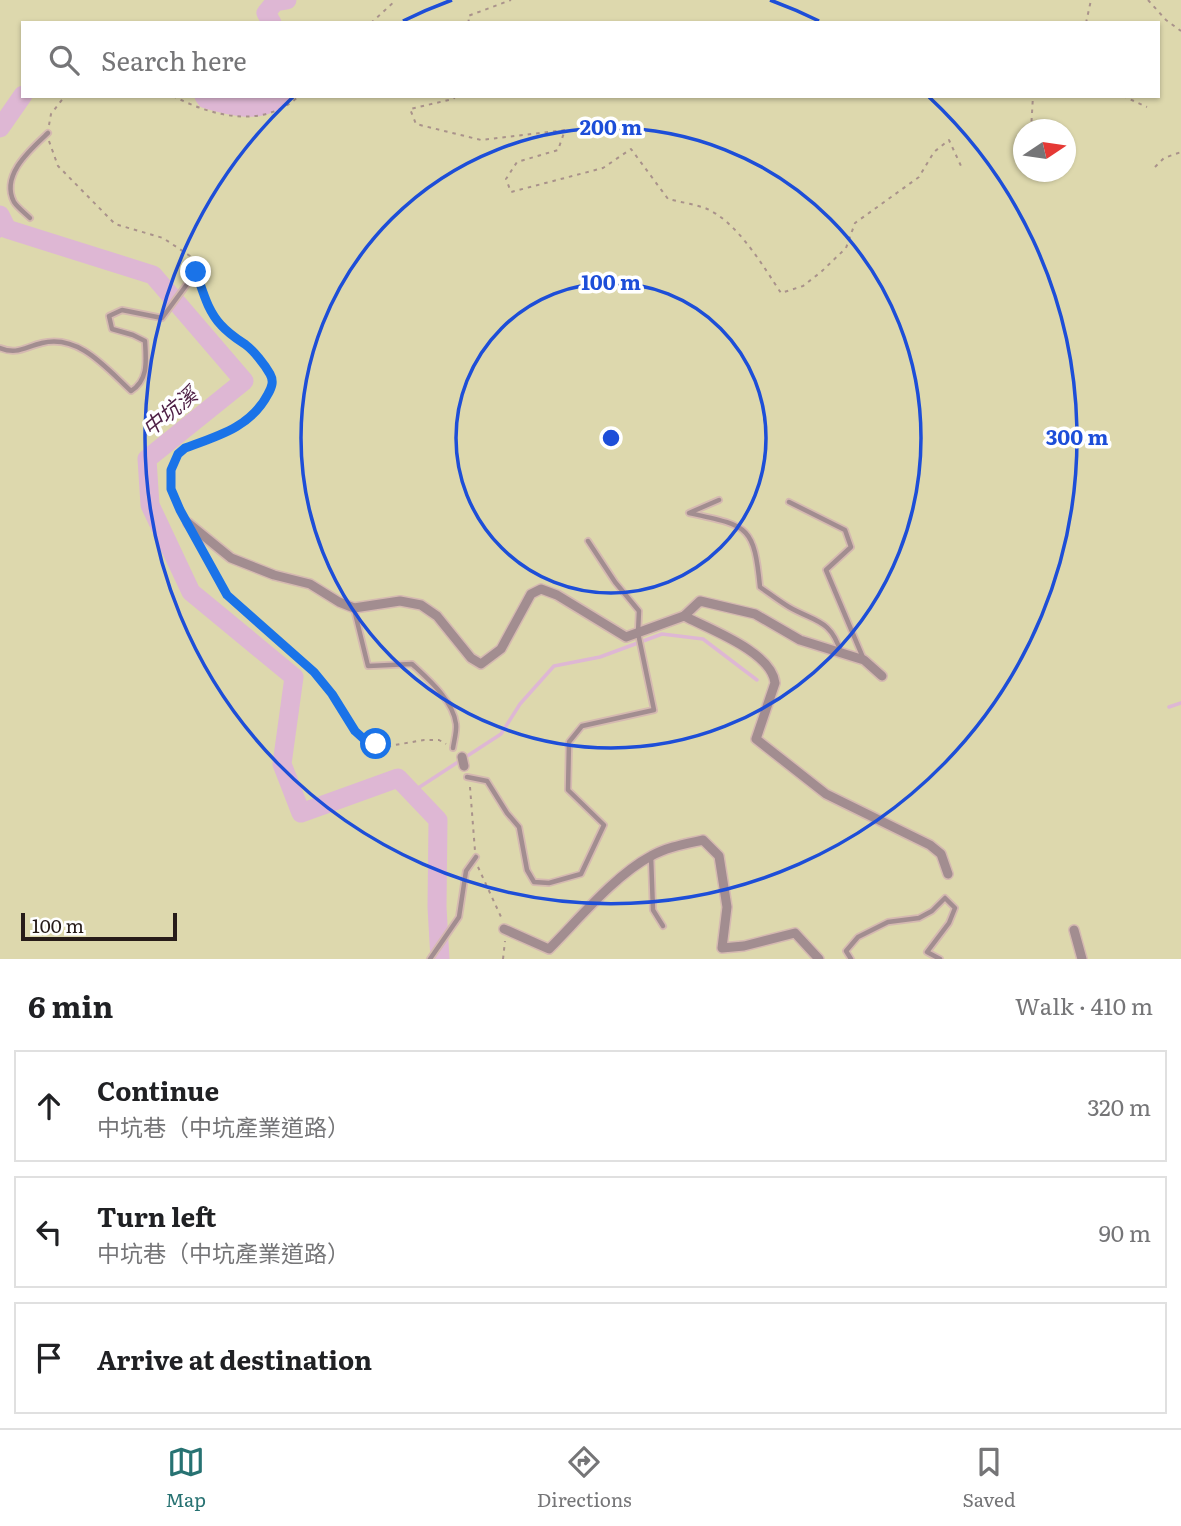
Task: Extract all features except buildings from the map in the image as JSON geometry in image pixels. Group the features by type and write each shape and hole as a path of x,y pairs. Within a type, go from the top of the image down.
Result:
{"street":[{"path":"188,523 231,558 274,575 310,584 339,603 354,608 400,601 421,605 437,615 471,658 481,664 501,649 531,594 541,589 557,595 626,637 684,616 700,601 744,611 755,614 800,640 864,660 882,676"},
{"path":"684,616 751,650 774,675 775,683 756,739 826,794 930,845 941,854 948,874"},
{"path":"504,929 549,949 625,874 651,856 677,845 704,840 719,856 727,907 722,948 744,946 795,933 819,959"},
{"path":"1074,930 1082,959"}],"lane":[{"path":"30,218 13,201 9,187 14,166 48,133"},
{"path":"0,348 11,352 43,342 61,340 90,353 131,391 140,385 147,366 145,341 112,329 109,316 122,310 162,318 196,272"},
{"path":"719,500 689,513 726,522 748,532 757,551 760,587 790,607 824,623 836,638 841,653"},
{"path":"789,502 845,530 851,547 826,570 864,660"},
{"path":"467,777 487,781 506,813 519,827 527,870 534,882 548,883 581,874 604,825 568,790 569,743 582,726 654,710 639,634 639,611 615,582 588,541"},
{"path":"354,608 368,666 412,664 433,684 446,701 456,724 453,748"},
{"path":"651,856 653,910 663,926"},
{"path":"431,956 458,917 466,871 476,857"},
{"path":"851,959 846,951 858,937 888,922 919,918 932,911 945,898 954,908 949,923 927,952 940,959"}],"path":[{"path":"372,21 396,0"},
{"path":"469,21 468,16 511,0"},
{"path":"1086,21 1091,0"},
{"path":"1148,0 1166,20 1181,31"},
{"path":"63,98 51,114 48,133 58,166 115,223 163,238 190,256 205,300 219,324 234,339 248,346 272,378 272,387 260,409 241,425 185,448 178,454 170,480 171,489 188,523"},
{"path":"178,98 219,114 235,117 274,111 297,98"},
{"path":"454,98 410,109 416,124 481,140 565,130 558,150 517,162 506,179 511,192 603,168 631,149 668,199 706,209 732,228 751,247 781,293 803,285 821,272 846,248 855,223 919,177 934,152 948,140 961,166"},
{"path":"1032,119 1033,98"},
{"path":"1128,98 1147,107"},
{"path":"1155,167 1164,158 1181,152"},
{"path":"198,541 227,595 314,672 332,694 355,731 365,740 389,746 407,741 439,740 453,748"},
{"path":"467,777 474,813 479,872 491,892 504,929 503,959"}],"shaded area":[{"path":"0,0 1181,0 1181,959 0,959"}],"waterway":[{"name":"中坑溪","path":"271,21 266,13 275,2 287,0"},
{"name":"中坑溪","path":"0,128 21,98"},
{"name":"中坑溪","path":"205,98 245,107 264,105 278,98"},
{"name":"中坑溪","path":"0,215 7,229 153,275 244,381 147,459 150,505 191,592 294,677 282,764 301,813 398,778 438,820 437,907 440,959"},
{"path":"0,236 7,229"},
{"path":"412,792 501,734 520,704 554,666 600,657 662,634 703,639 757,680"},
{"path":"1169,707 1181,703"}],"route":[{"path":"196,272 205,300 219,324 234,339 248,346 272,378 272,387 260,409 241,425 185,448 178,454 171,470 171,489 213,573 227,595 314,672 332,694 355,731 365,740 376,744"}]}
